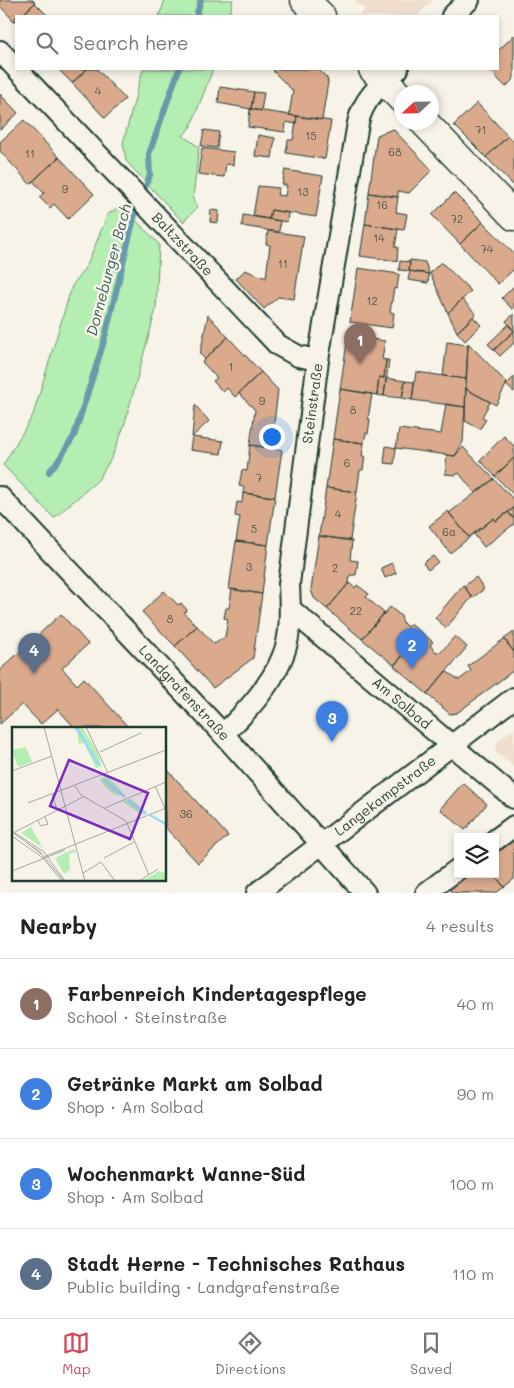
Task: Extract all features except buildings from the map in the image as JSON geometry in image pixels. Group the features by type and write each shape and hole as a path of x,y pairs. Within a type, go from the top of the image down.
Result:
{"street":[{"path":"305,0 320,15"},
{"path":"453,15 470,0"},
{"name":"Baltzstraße","path":"0,51 15,68"},
{"name":"Baltzstraße","path":"17,70 278,345 298,356 318,360"},
{"name":"Steinstraße","path":"223,734 240,719 263,690 283,657 288,635 289,584 318,360 360,114 367,99 389,79"},
{"path":"432,130 514,216"},
{"name":"Landgrafenstraße","path":"0,497 223,734 365,893"},
{"name":"Am Solbad","path":"290,609 514,798"},
{"name":"Langekampstraße","path":"257,893 514,698"},
{"path":"499,837 514,826"},
{"path":"426,893 454,871"}],"shaded area":[{"path":"355,0 433,0 418,15 360,15 365,10"},
{"path":"514,729 514,767 496,752 495,748 499,740"}],"green space":[{"path":"165,0 233,0 229,15 159,15"},
{"path":"143,70 213,70 191,126 183,136 199,147 193,198 197,208 183,222 126,161 123,143"},
{"path":"118,208 124,208 159,244 156,309 124,426 112,457 98,480 54,518 3,465 33,415 72,286 87,265 108,214"}],"waterway":[{"name":"Dorneburger Bach","path":"196,15 201,0"},
{"name":"Dorneburger Bach","path":"49,472 74,436 104,341 134,218 150,175 149,154 179,70"}],"place":[{"name":"Farbenreich Kindertagespflege","path":"360,364"},
{"name":"Getränke Markt am Solbad","path":"412,669"},
{"name":"Stadt Herne - Technisches Rathaus","path":"34,674"},
{"name":"Wochenmarkt Wanne-Süd","path":"332,742"}]}
